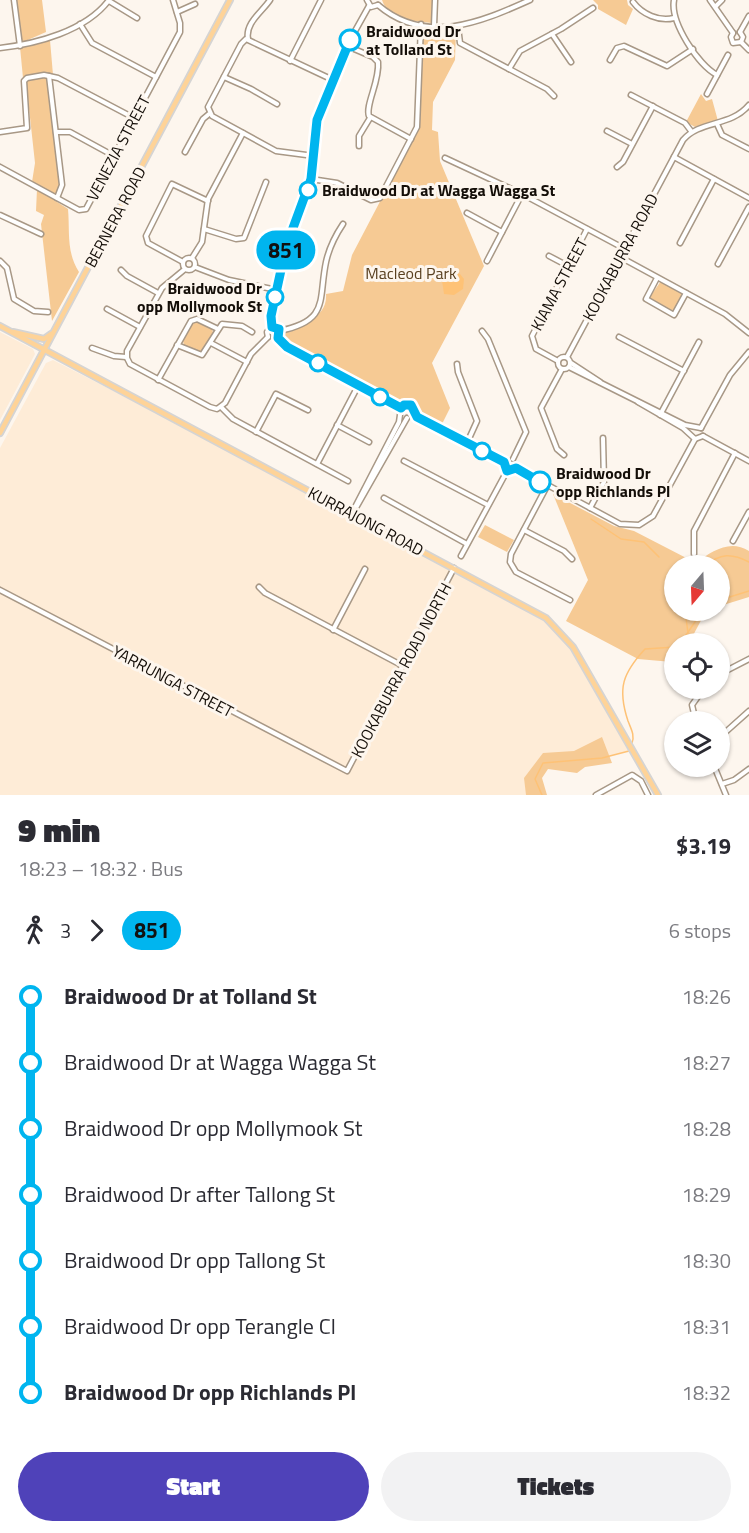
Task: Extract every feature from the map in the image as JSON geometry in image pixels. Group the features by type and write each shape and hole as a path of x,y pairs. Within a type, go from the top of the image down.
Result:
{"main road":[{"name":"BERNERA ROAD","path":"0,433 230,0"},
{"name":"KURRAJONG ROAD","path":"0,326 538,613 559,629 573,647 658,795"},
{"path":"10,332 44,339 53,333"}],"street":[{"path":"14,0 20,46"},
{"path":"0,48 20,46 50,37 80,24 96,15 109,0 136,18"},
{"name":"VENEZIA STREET","path":"0,167 84,210 181,29 173,0"},
{"path":"248,39 247,33 252,22 270,0"},
{"path":"290,61 321,0"},
{"path":"367,0 369,6"},
{"path":"434,26 435,0"},
{"path":"268,337 267,332 272,327 286,247 311,179 316,123 347,46 369,6 379,2 394,18 434,26 458,27 488,19 530,0"},
{"path":"674,0 674,18 693,49 710,71 717,75"},
{"path":"710,0 733,33 732,41 741,42 749,50"},
{"path":"716,6 722,0"},
{"path":"633,2 638,8 658,18 674,18"},
{"path":"177,12 195,4"},
{"path":"509,69 519,52 593,8"},
{"path":"740,32 749,16"},
{"path":"80,24 92,43 156,77"},
{"path":"311,179 337,183 371,200 377,200 417,124 421,24"},
{"path":"458,27 460,43 547,89 554,96"},
{"path":"733,33 740,32"},
{"path":"740,32 744,37 741,42"},
{"path":"552,34 571,62"},
{"path":"248,39 333,80"},
{"path":"209,114 208,106 241,44 248,39"},
{"path":"347,46 373,57 378,62 378,82 367,110 370,118 411,139"},
{"path":"610,60 617,48 624,46 665,66 693,49"},
{"path":"707,94 728,55"},
{"path":"0,132 27,128 25,79 49,76 134,118"},
{"path":"49,76 62,185 57,198"},
{"path":"224,77 277,104"},
{"path":"631,94 685,123 691,131 735,117 749,105"},
{"path":"617,167 623,162 653,106"},
{"path":"209,114 278,151 314,156"},
{"path":"185,152 203,119 209,114"},
{"path":"359,146 359,136 370,118"},
{"path":"717,124 722,135 749,149"},
{"path":"607,131 632,144"},
{"name":"KOOKABURRA ROAD","path":"567,357 683,140 691,131"},
{"path":"56,132 70,132 114,156"},
{"path":"183,262 192,258 200,247 208,201 243,133"},
{"path":"674,157 749,198"},
{"path":"445,158 625,249"},
{"path":"680,243 714,179"},
{"path":"204,229 238,239 244,238 266,182"},
{"path":"185,269 183,262 148,243 146,236 172,184 208,201"},
{"path":"487,261 522,195"},
{"path":"718,264 749,207"},
{"path":"467,213 502,232"},
{"path":"0,215 41,234"},
{"path":"279,331 308,320 319,308 323,298 327,258 343,224"},
{"name":"KIAMA STREET","path":"558,361 536,349 531,338 587,230"},
{"path":"549,256 568,266"},
{"path":"620,257 725,314 749,333"},
{"path":"192,258 195,267"},
{"path":"0,261 8,268 12,296 16,301 34,311 48,312"},
{"path":"195,267 229,280 277,290"},
{"path":"126,357 158,293 165,284 185,269 192,270 195,267"},
{"path":"121,270 125,275 158,293"},
{"path":"657,278 646,299 674,315 686,293"},
{"path":"107,309 140,327"},
{"path":"158,380 194,319 218,329"},
{"path":"177,345 200,356 211,343 218,329 226,323 252,332"},
{"path":"272,327 279,331"},
{"path":"278,338 279,331"},
{"path":"482,331 488,339 526,432 513,459 504,462"},
{"path":"221,407 256,348 268,337 278,338 287,347 401,411 407,418"},
{"path":"619,337 684,371"},
{"path":"661,414 699,342"},
{"path":"211,343 247,362"},
{"path":"92,348 114,356 126,357"},
{"path":"749,352 730,375 701,428 703,436 749,461"},
{"path":"126,357 130,364 158,380 210,407 221,407"},
{"path":"562,369 558,361 561,357 567,357 570,365 600,382 661,414 693,428 701,428"},
{"path":"457,364 477,421 467,443"},
{"path":"564,455 557,449 541,408 562,369 570,365"},
{"path":"316,464 358,386"},
{"path":"256,432 276,394 308,410"},
{"path":"352,513 399,422 404,405 411,405 413,414 504,462 507,471"},
{"path":"221,407 228,416 348,481"},
{"path":"352,513 357,509 407,418 413,414"},
{"path":"661,414 695,439"},
{"path":"337,425 369,442"},
{"path":"691,434 693,428"},
{"path":"461,556 507,471 516,468 623,525 636,526 647,522 657,509 695,439 703,436"},
{"path":"590,508 604,482 603,438"},
{"path":"694,554 694,531 735,453"},
{"path":"513,459 517,464 516,468"},
{"path":"404,461 488,505"},
{"path":"604,472 628,476"},
{"path":"547,486 510,556 512,568 570,600"},
{"path":"384,498 468,544"},
{"path":"734,541 749,512"},
{"path":"524,530 564,551 572,559"},
{"name":"KOOKABURRA ROAD NORTH","path":"347,771 454,568"},
{"path":"333,630 366,569"},
{"path":"259,586 265,593 403,666"},
{"name":"YARRUNGA STREET","path":"0,590 347,771"},
{"path":"730,669 749,659"},
{"path":"730,728 749,711"},
{"path":"722,784 734,780 749,769"},
{"path":"596,795 632,775 641,781 648,795"},
{"path":"719,777 726,795"}],"shaded area":[{"path":"445,272 460,274 464,279 463,289 454,295 444,294 441,274"},
{"path":"0,332 33,349 35,354 0,420"},
{"path":"53,360 352,513 553,623 577,652 620,727 629,751 602,758 552,764 535,779 542,795 0,795 0,448 46,363"}],"green space":[{"path":"16,0 42,0 46,32 21,43"},
{"path":"382,0 434,0 433,23 396,16 385,7"},
{"path":"593,0 627,0 628,5 633,9 626,25 598,9 598,5"},
{"name":"Macleod Park","path":"423,27 456,29 455,60 433,102 432,130 438,132 440,161 484,266 432,363 450,408 441,426 417,412 411,403 400,404 284,341 282,333 305,324 318,315 323,309 326,294 343,291 352,255 419,127"},
{"path":"41,40 50,40 53,75 23,78 20,47"},
{"path":"48,77 60,185 55,195 32,182 35,163 26,81"},
{"path":"701,94 706,101 712,99 718,121 695,127 686,122"},
{"path":"37,189 68,209 70,249 79,272 52,321 41,224 44,215 36,211"},
{"path":"661,281 682,293 675,310 671,311 649,298"},
{"path":"197,320 212,328 213,333 204,351 199,353 184,345 183,341 193,322"},
{"path":"553,494 614,526 634,531 680,555 664,555 664,621 701,621 694,633 664,633 664,661 638,659 566,621 588,580"},
{"path":"485,525 514,540 507,552 478,537"},
{"path":"728,546 749,551 749,597 730,603 730,555 707,555"},
{"path":"602,737 612,763 585,767 577,773 548,769 542,778 547,795 526,795 524,778 543,753 574,751"}],"waterway":[{"path":"591,519 621,539 644,542 659,557"},
{"path":"730,556 749,562"},
{"path":"730,597 749,591"},
{"path":"686,621 688,633"},
{"path":"687,633 696,621"},
{"path":"632,743 633,735 623,699 624,682 632,666 645,649 664,648"},
{"path":"542,795 535,779 543,763 602,758 629,751 630,748"}],"bus line":[{"name":"851","path":"350,40 317,120 311,179 305,202 292,228 286,247 271,316 272,327 279,329 278,338 287,347 401,408 404,405 411,405 414,409 413,414 417,417 504,462 503,466 507,471 511,472 516,468 540,482"}],"place":[{"name":"Braidwood Dr at Tolland St","path":"350,40"},
{"name":"Braidwood Dr at Wagga Wagga St","path":"308,190"},
{"name":"Braidwood Dr opp Mollymook St","path":"275,297"},
{"name":"Braidwood Dr opp Richlands Pl","path":"540,482"}]}
